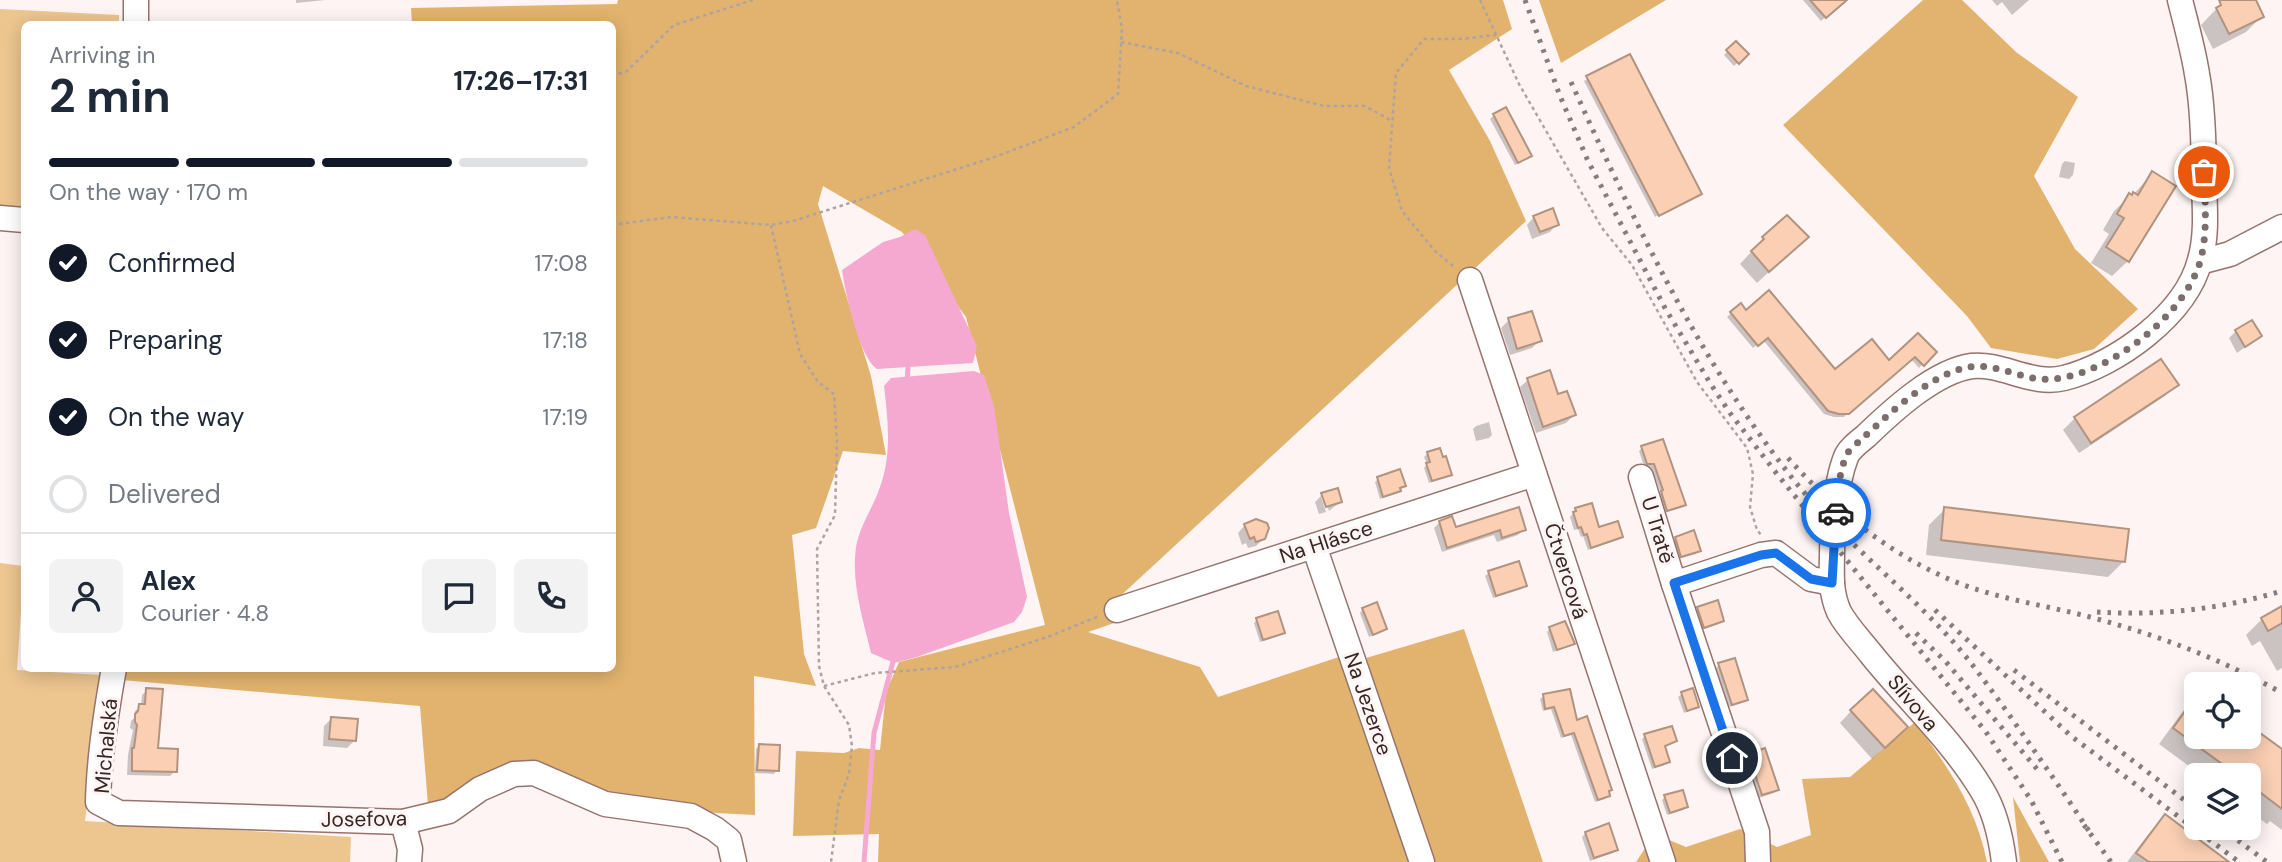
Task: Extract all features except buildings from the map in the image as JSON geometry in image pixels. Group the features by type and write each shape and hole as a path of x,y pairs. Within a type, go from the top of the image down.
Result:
{"street":[{"path":"136,0 136,21"},
{"name":"Slívova","path":"2004,862 1995,822 1984,793 1966,766 1840,615 1832,583 1838,490 1847,454 1892,411 1932,383 1957,370 1972,366 2048,380 2083,372 2112,359 2137,341 2172,310 2187,290 2200,262 2205,204 2198,77 2179,0"},
{"path":"0,218 21,220"},
{"path":"2200,262 2230,254 2282,227"},
{"name":"Čtvercová","path":"1470,280 1663,862"},
{"name":"Na Hlásce","path":"1117,610 1534,474"},
{"name":"U Tratě","path":"1641,477 1757,832 1758,862"},
{"name":"Na Jezerce","path":"1314,546 1422,862"},
{"path":"1776,553 1811,579 1832,583"},
{"name":"U Tratě","path":"1674,583 1761,555 1776,553"},
{"name":"Michalská","path":"113,672 100,766 99,802 119,813"},
{"name":"Josefova","path":"119,813 403,822 449,811 480,789 514,774 534,773 605,804 691,816 729,840 734,862"},
{"path":"403,822 410,849 409,862"}],"path":[{"path":"616,75 627,71 674,25 753,0"},
{"path":"616,224 671,217 771,225 793,222 992,158 1074,127 1118,94 1122,29 1117,0"},
{"path":"1480,0 1519,84 1602,228 1632,265 1698,383 1747,448 1753,474 1750,507 1757,530 1776,553"},
{"path":"1470,280 1435,251 1402,211 1389,168 1396,73 1423,39 1496,35"},
{"path":"1121,42 1178,52 1246,86 1324,106 1365,106 1392,121"},
{"path":"771,225 800,354 818,382 834,394 837,443 835,515 817,550 819,666 824,686 849,725 852,746 849,774 839,800 831,862"},
{"path":"824,686 876,673 954,667 1050,636 1117,610"}],"shaded area":[{"path":"618,0 1503,0 1512,29 1449,70 1490,141 1526,221 1115,601 1123,620 1088,632 1200,667 1218,697 1342,656 1366,658 1464,629 1543,862 878,862 879,834 793,836 796,751 844,753 859,748 880,750 886,692 899,662 1045,625 966,317 902,232 823,186 818,204 871,376 886,455 843,451 816,528 792,535 804,654 816,686 754,676 755,815 609,800 528,765 428,805 420,706 122,680 123,672 616,672 616,21 412,21 411,8 617,4"},
{"path":"1539,0 1666,0 1561,63"},
{"path":"1923,0 1962,0 2016,52 2078,97 2034,176 2075,249 2138,309 2094,349 2057,359 1991,348 1967,316 1783,125"},
{"path":"0,9 119,15 119,21 21,21 21,216 0,214"},
{"path":"915,229 925,235 977,346 973,363 877,369 864,352 850,308 842,270 883,242"},
{"path":"974,371 984,375 994,406 1009,513 1027,597 1022,612 1014,622 894,663 871,653 855,574 858,539 880,487 888,450 884,386 891,378"},
{"path":"0,563 21,566 17,670 103,675 85,821 351,837 350,862 0,862"},
{"path":"1915,722 1939,755 1968,805 1987,862 1636,862 1646,847 1669,840 1686,847 1740,829 1777,847 1811,835 1802,779 1850,777"},
{"path":"2013,797 2049,862 2020,862"}],"waterway":[{"path":"907,382 908,368"},
{"path":"864,862 874,733 894,658"}],"railway":[{"path":"1525,0 1560,96 1588,161 1665,308 1710,383 1777,474 1986,732 2031,800 2062,862"},
{"path":"1571,82 1670,288 1727,386 1759,433 1810,500 1927,614 1977,670 2089,831"},
{"path":"1788,458 1822,493 1859,525 1899,553 1942,576 1997,595 2090,617 2165,640 2236,669 2282,693"},
{"path":"2097,612 2191,610 2282,591"},
{"path":"1935,610 2071,736 2239,862"},
{"path":"1916,633 1946,662 2037,769"},
{"path":"2014,670 2184,800"},
{"path":"2084,825 2111,862"},
{"path":"2237,840 2267,862"}],"way so far":[{"path":"1836,513 1838,490 1847,454 1892,411 1932,383 1957,370 1972,366 2003,370 2037,379 2062,378 2112,359 2158,324 2187,290 2200,262 2204,234 2204,172"}],"route":[{"path":"1732,758 1674,583 1761,555 1776,553 1811,579 1832,583 1836,513"}]}
